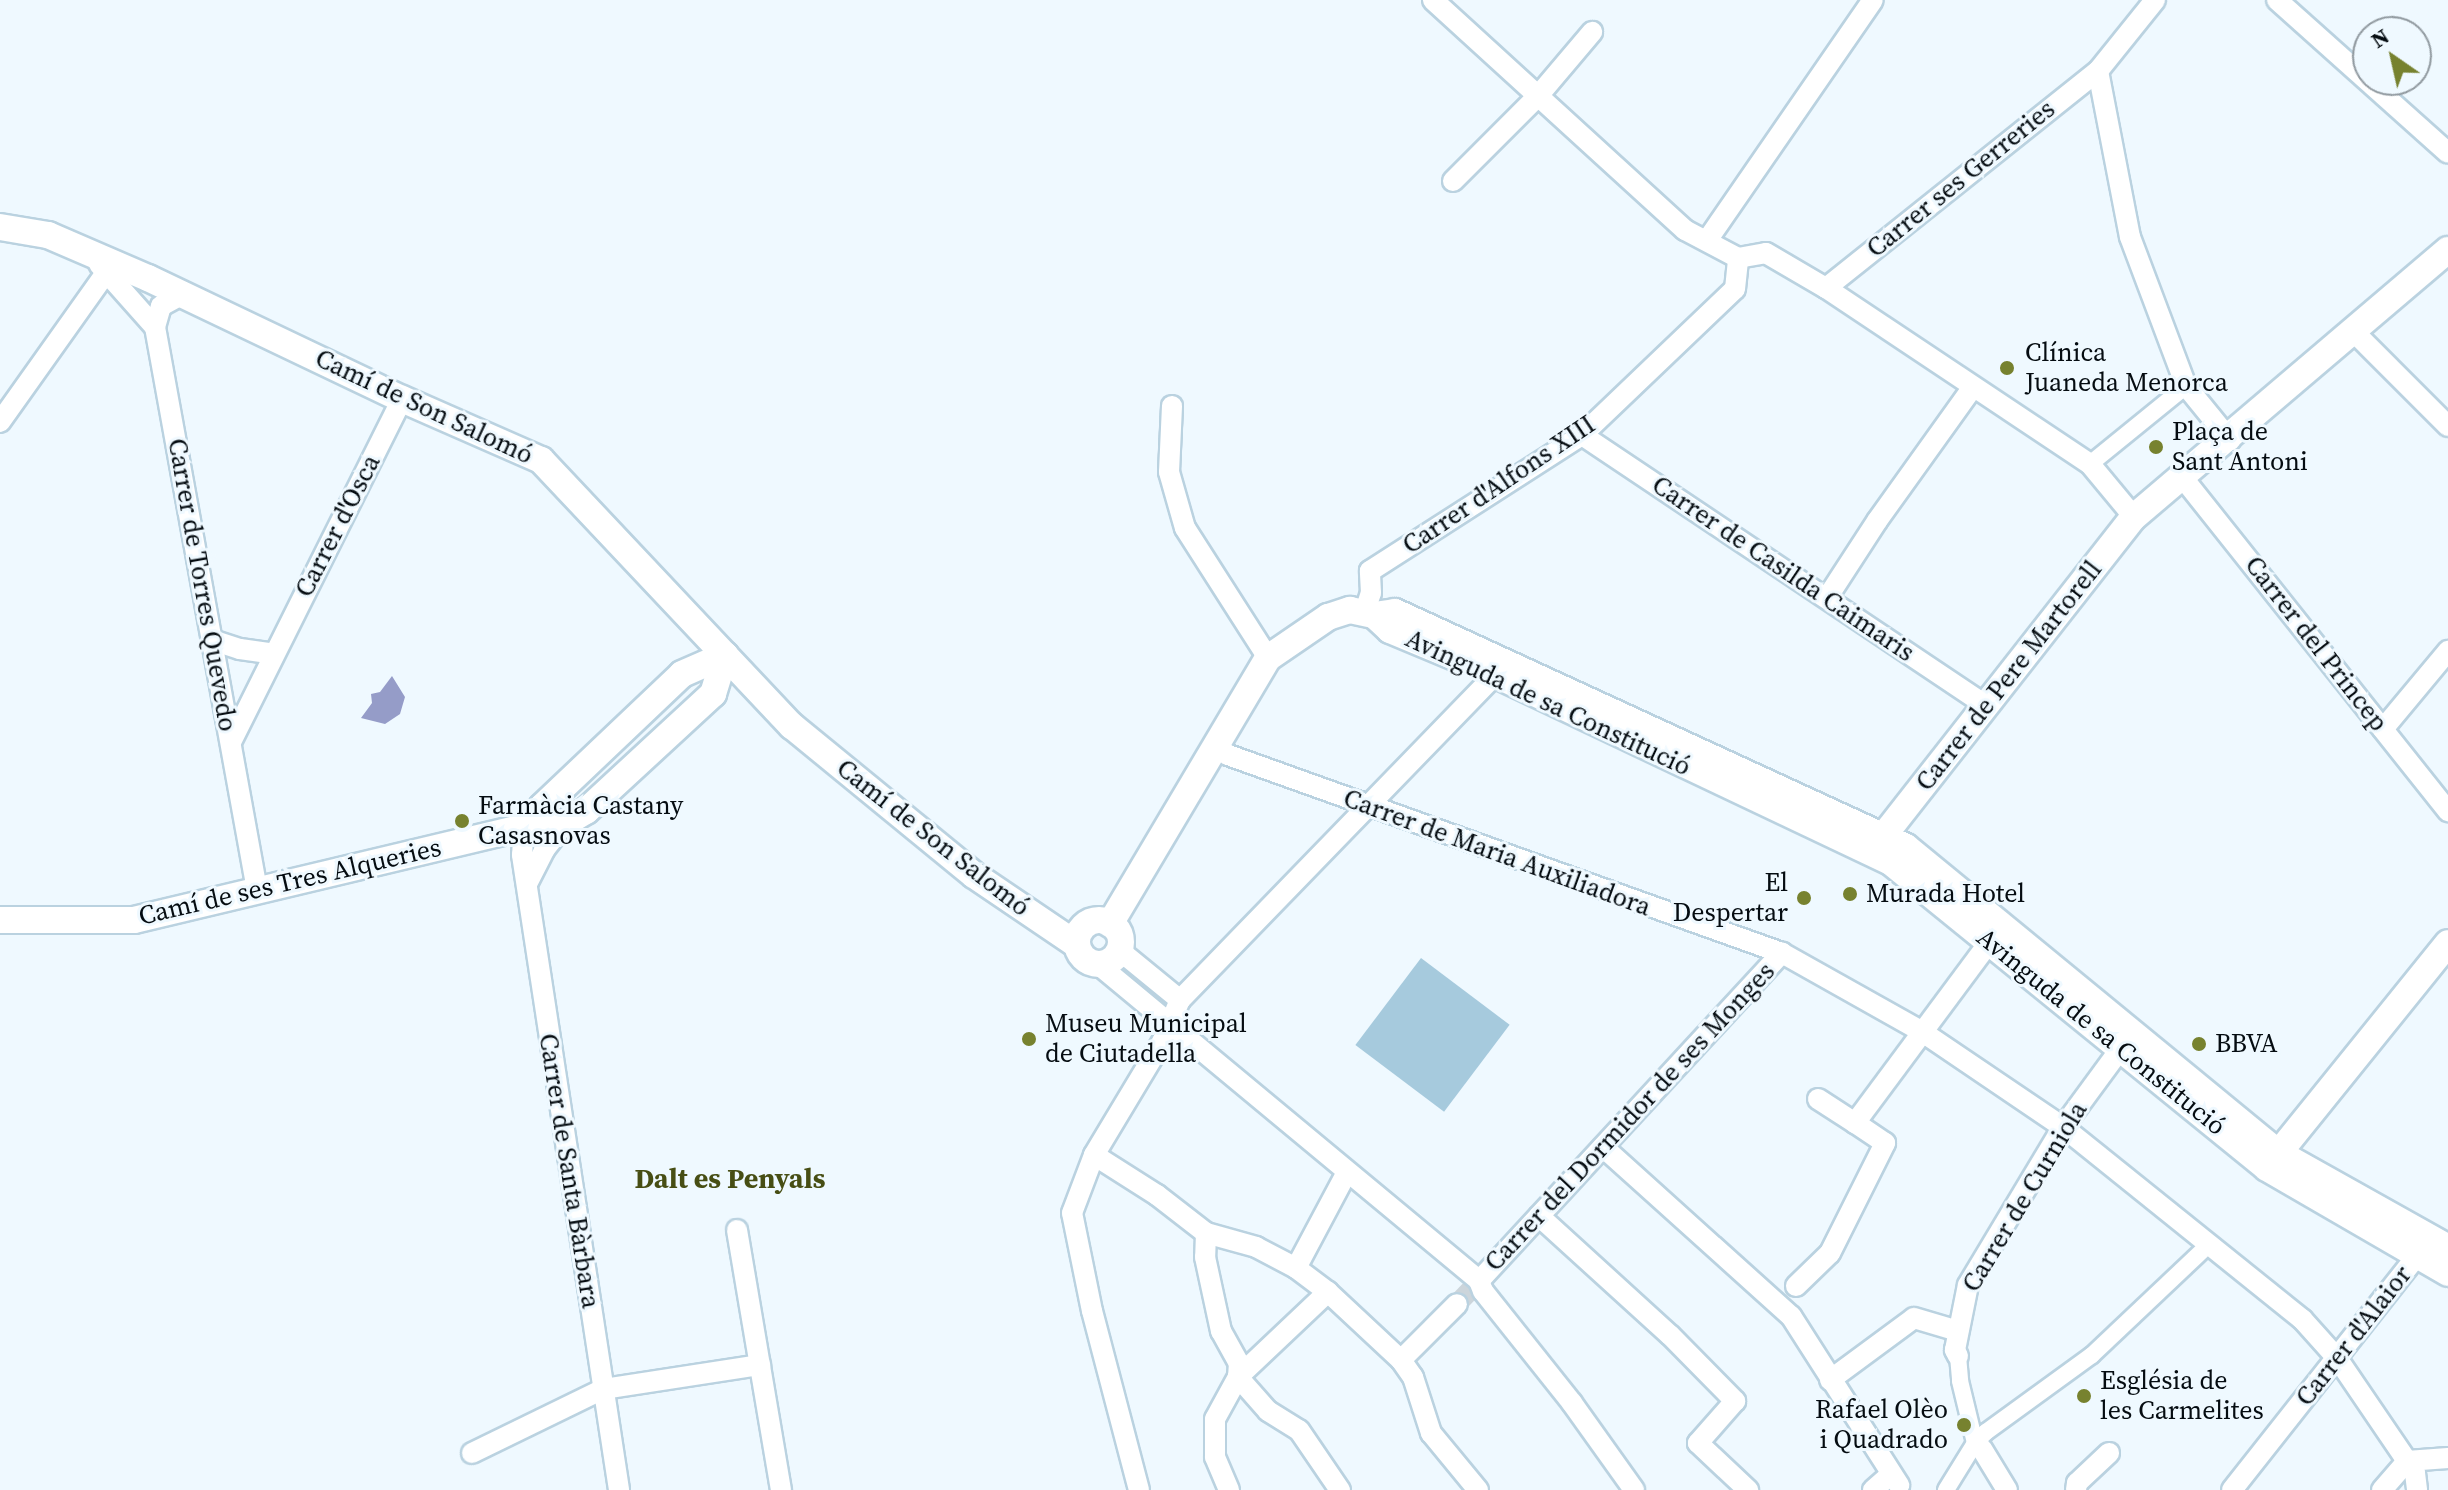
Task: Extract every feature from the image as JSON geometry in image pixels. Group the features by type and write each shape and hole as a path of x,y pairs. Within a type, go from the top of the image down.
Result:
{"street":[{"path":"1433,0 1685,230 1708,239 1738,258 1766,253 1826,288 2090,464 2134,517 2230,440 2448,250"},
{"path":"1708,239 1873,0"},
{"name":"Carrer ses Gerreries","path":"1826,288 2098,71 2155,0"},
{"path":"2277,0 2448,153"},
{"path":"1453,181 1538,96 1592,32"},
{"path":"2098,71 2130,237 2186,386 2230,440"},
{"name":"Camí de Son Salomó","path":"0,227 48,235 99,264 183,294 402,399 541,460 787,721 974,875 1076,944"},
{"name":"Carrer d'Alfons XIII","path":"1370,613 1370,571 1582,435 1735,289 1738,258"},
{"path":"0,422 90,298 99,264"},
{"name":"Camí de Son Salomó","path":"99,264 155,327"},
{"name":"Camí de Son Salomó","path":"90,298 150,291 183,294"},
{"path":"155,327 161,306 183,294"},
{"name":"Carrer de Torres Quevedo","path":"155,327 257,890"},
{"path":"2354,332 2448,426"},
{"path":"2090,464 2186,386"},
{"path":"1827,598 1877,521 1973,387"},
{"name":"Carrer d'Osca","path":"231,742 402,399"},
{"path":"1172,406 1169,472 1185,528 1268,658"},
{"name":"Carrer de Casilda Caimaris","path":"1582,435 1984,704"},
{"name":"Carrer del Princep","path":"2183,478 2448,811"},
{"name":"Carrer de Pere Martorell","path":"1874,848 1984,704 2134,517"},
{"path":"1110,924 1268,658 1328,617 1350,610 1370,613"},
{"name":"Avinguda de sa Constitució","path":"1370,613 1395,612 1555,685 1874,848"},
{"name":"Avinguda de sa Constitució","path":"1370,613 1390,630 1496,674 1691,770 1874,848 1921,857 1996,934 2273,1160 2318,1204 2448,1273"},
{"path":"212,640 240,649 274,654"},
{"path":"2383,729 2448,651"},
{"path":"528,882 544,850 564,824 586,811 713,694 725,655"},
{"path":"530,826 542,807 682,674 725,655"},
{"path":"1139,1490 1092,1311 1072,1213 1094,1155 1163,1040 1180,1000 1496,674 1500,671 1538,691 1555,685"},
{"path":"713,694 732,693 787,721"},
{"name":"Carrer de Maria Auxiliadora","path":"1216,746 1228,755 1368,806 1784,949 1921,1031 2063,1127 2205,1248 2302,1319 2337,1358 2407,1461 2415,1473 2417,1490"},
{"name":"Camí de ses Tres Alqueries","path":"0,920 134,920 530,826 564,824"},
{"name":"Carrer de Santa Bàrbara","path":"530,826 523,838 537,952 619,1490"},
{"path":"1109,958 1119,935 1110,924 1088,923 1076,944 1082,956 1109,958 1180,1000"},
{"path":"1855,1123 1996,934"},
{"path":"2273,1160 2448,943"},
{"name":"Carrer del Dormidor de ses Monges","path":"1479,1281 1784,949"},
{"path":"1109,958 1167,1025 1479,1281 1483,1291 1563,1391 1634,1490"},
{"name":"Carrer de Curniola","path":"1958,1356 1955,1350 1968,1285 2063,1127 2126,1040"},
{"path":"1785,1296 1830,1253 1885,1143 1818,1099"},
{"path":"1603,1147 1785,1296 1791,1316 1898,1483 1873,1490"},
{"path":"1094,1155 1157,1195 1206,1233 1256,1247 1296,1268 1328,1292 1401,1360 1413,1377 1431,1433 1478,1490"},
{"name":"Avinguda de sa Constitució","path":"2273,1160 2448,1248"},
{"path":"1296,1268 1346,1174"},
{"path":"1539,1216 1670,1335 1735,1401 1698,1443 1748,1490"},
{"path":"737,1230 781,1490"},
{"path":"1206,1233 1205,1257 1221,1331 1239,1363 1238,1377 1268,1411 1299,1430 1340,1490"},
{"path":"1946,1490 1981,1441 2092,1355 2205,1248"},
{"name":"Carrer d'Alaior","path":"2232,1490 2417,1256"},
{"path":"1229,1490 1215,1457 1215,1419 1238,1377 1328,1292"},
{"path":"1401,1360 1457,1304"},
{"path":"1830,1380 1914,1318 1958,1331"},
{"path":"1958,1356 1960,1381 1981,1441 2007,1490"},
{"path":"472,1453 603,1389 760,1365"},
{"path":"2076,1490 2077,1483 2109,1453"},
{"path":"2382,1490 2407,1461 2448,1458"}],"shaded area":[{"path":"392,676 405,697 400,714 385,724 361,718 372,703 371,694 380,692"},
{"path":"1421,958 1510,1025 1444,1112 1355,1045"}],"tunnel":[{"path":"1457,1304 1479,1281"}],"place":[{"name":"Clínica Juaneda Menorca","path":"2007,368"},
{"name":"Plaça de Sant Antoni","path":"2156,447"},
{"name":"Farmàcia Castany Casasnovas","path":"462,821"},
{"name":"Murada Hotel","path":"1850,894"},
{"name":"El Despertar","path":"1804,898"},
{"name":"Museu Municipal de Ciutadella","path":"1029,1039"},
{"name":"BBVA","path":"2199,1044"},
{"name":"Església de les Carmelites","path":"2084,1396"},
{"name":"Rafael Olèo i Quadrado","path":"1964,1425"}],"district":[{"name":"Dalt es Penyals","path":"730,1178"}]}
